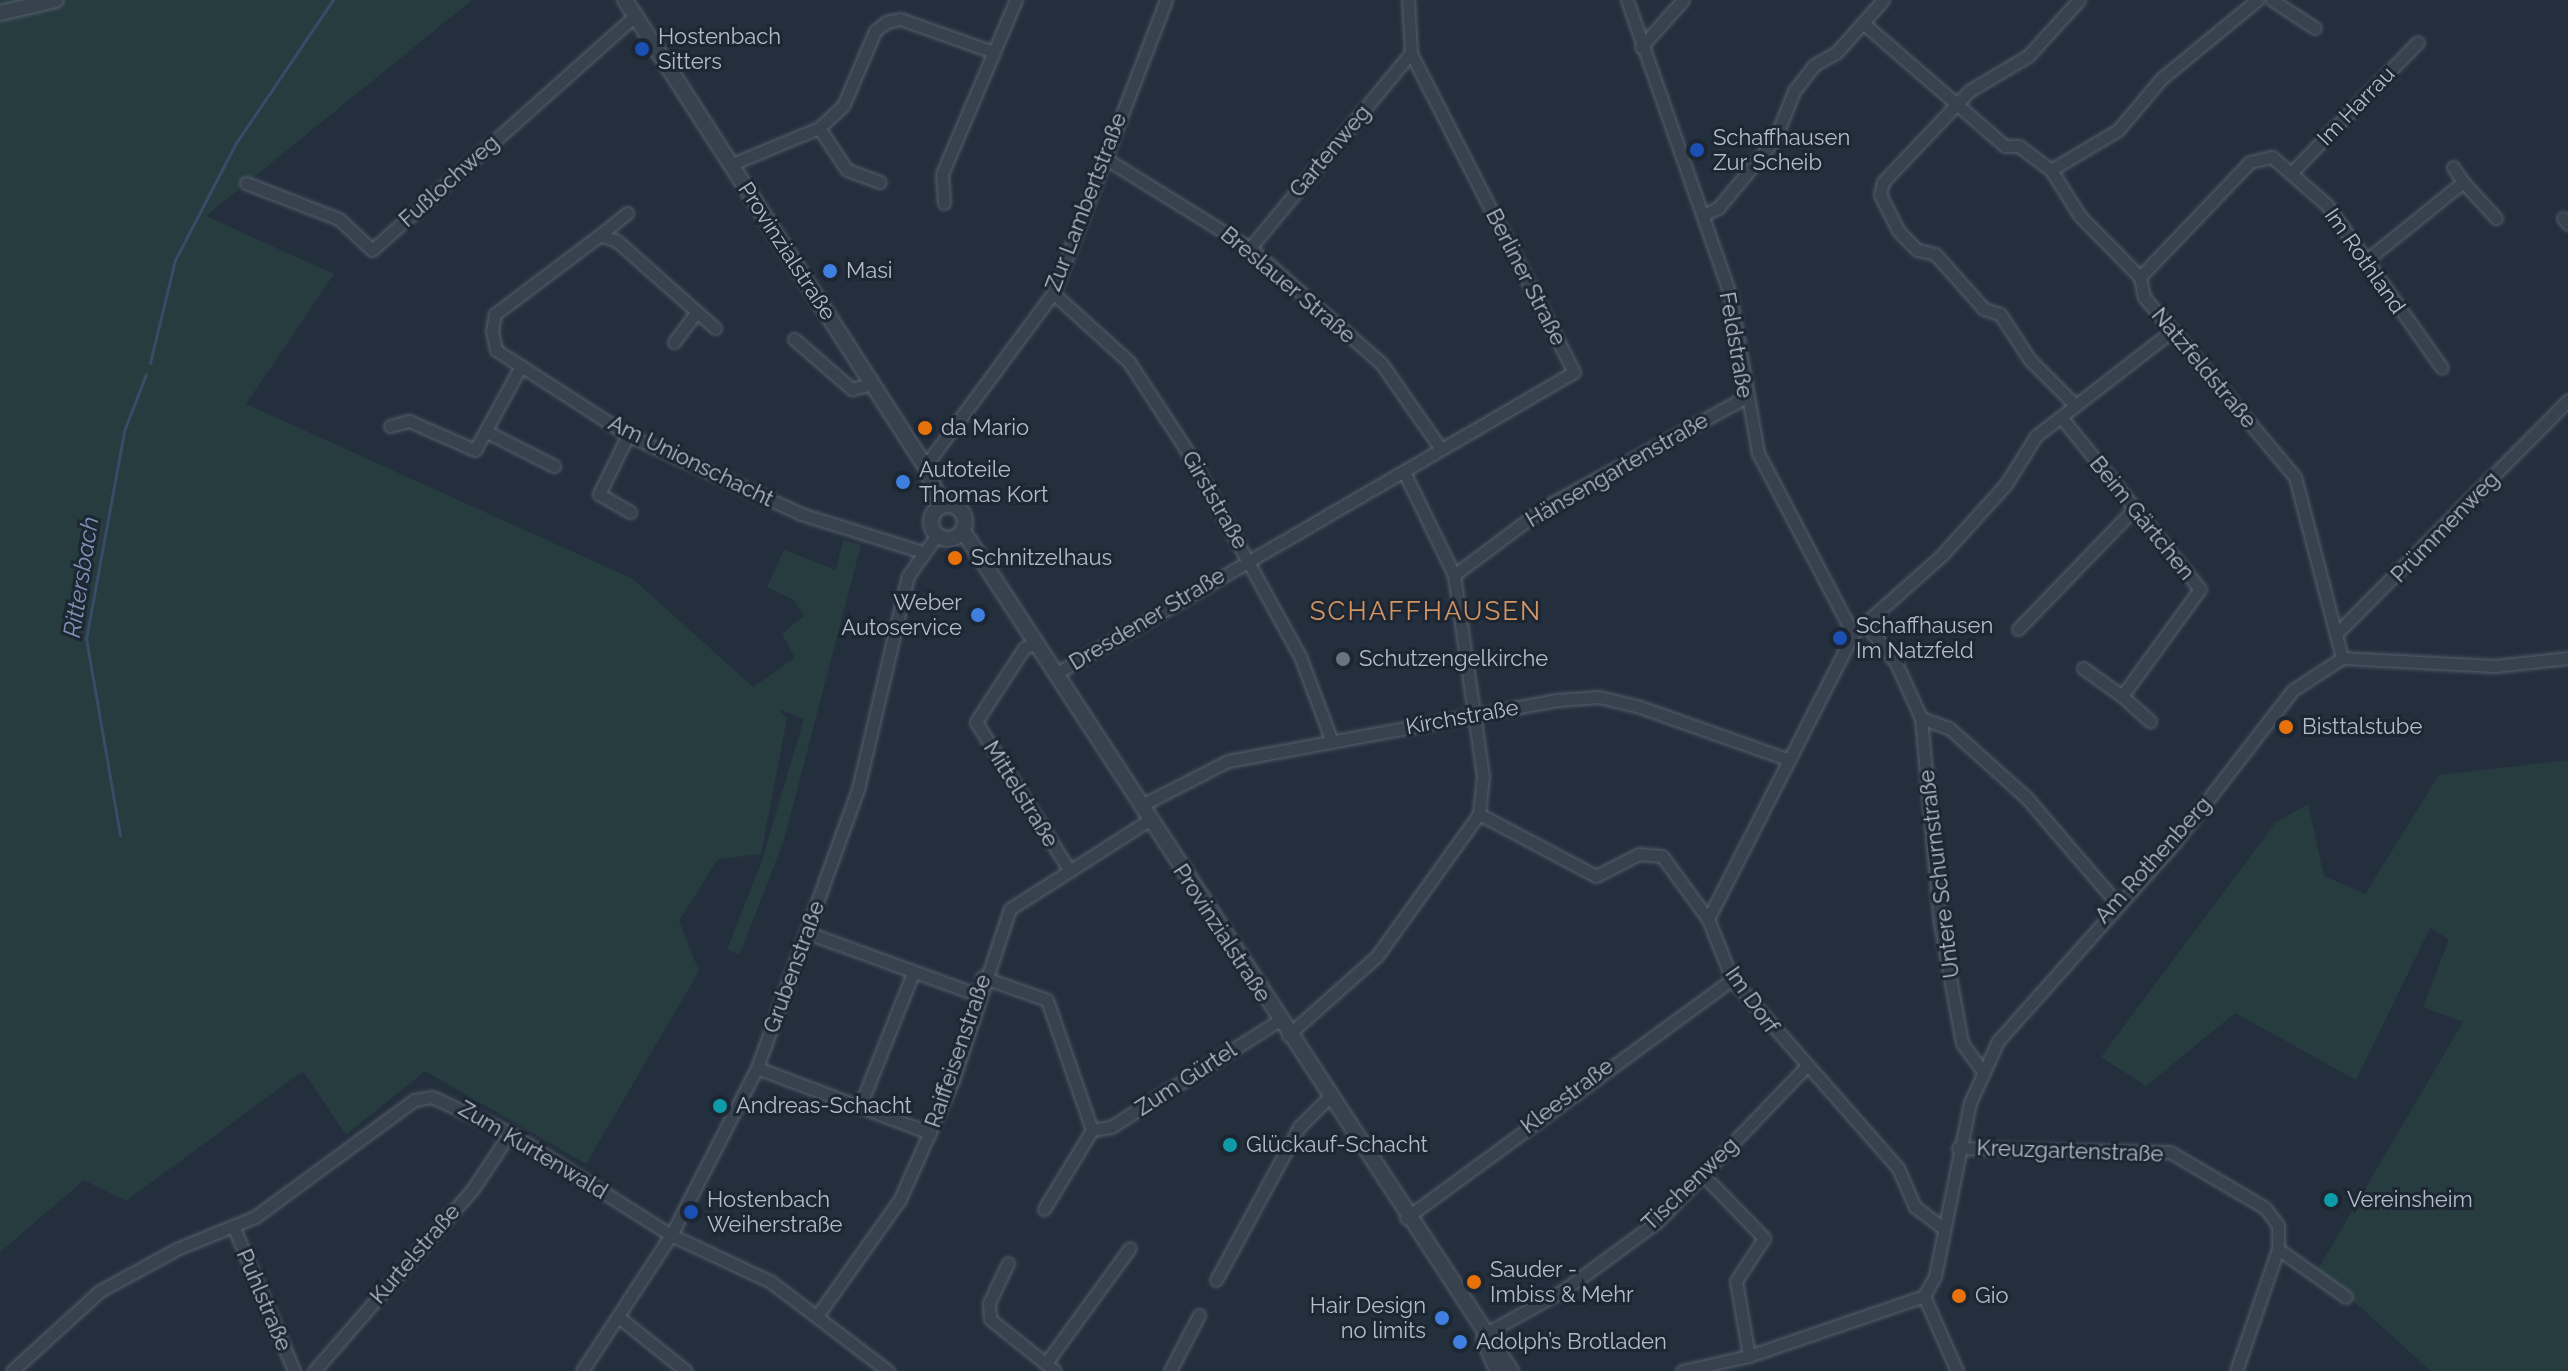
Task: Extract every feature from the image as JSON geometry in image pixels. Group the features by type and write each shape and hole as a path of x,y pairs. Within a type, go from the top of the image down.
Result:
{"street":[{"path":"0,13 56,0"},
{"name":"Provinzialstraße","path":"625,0 925,466 942,506"},
{"path":"944,203 942,174 1016,0"},
{"name":"Zur Lambertstraße","path":"925,466 1053,293 1166,0"},
{"name":"Berliner Straße","path":"1406,476 1441,449 1574,372 1411,53 1408,0"},
{"name":"Feldstraße","path":"1627,0 1730,294 1744,398 1769,477 1853,634"},
{"path":"1641,47 1683,0"},
{"path":"1703,215 1718,208 1775,139 1794,91 1814,65 1836,53 1883,0"},
{"path":"2075,405 2030,360 2000,314 1984,309 1935,254 1917,250 1898,230 1880,195 1883,182 1957,103 1986,76 2028,56 2079,0"},
{"path":"2051,170 2118,130 2162,78 2257,0"},
{"path":"2272,0 2315,28"},
{"name":"Fußlochweg","path":"246,183 339,219 372,250 635,16"},
{"path":"732,164 819,128 843,106 875,31 886,22 900,19 993,52"},
{"name":"Natzfeldstraße","path":"1863,23 2005,146 2019,146 2051,170 2080,216 2140,277 2144,297 2295,477 2336,634"},
{"name":"Im Harrau","path":"2294,170 2418,42"},
{"name":"Gartenweg","path":"1250,248 1411,53"},
{"path":"819,128 847,170 880,182"},
{"name":"Breslauer Straße","path":"1103,157 1250,248 1381,363 1441,449"},
{"path":"2140,277 2250,162 2272,157 2294,170"},
{"path":"2453,167 2496,218"},
{"name":"Im Rothland","path":"2294,170 2442,368"},
{"path":"2364,262 2463,182"},
{"name":"Am Unionschacht","path":"627,213 495,314 496,350 628,435 801,514 922,552"},
{"path":"600,235 617,241 715,328"},
{"name":"Girststraße","path":"1053,293 1129,362 1248,559 1300,656 1331,739"},
{"path":"674,342 697,312"},
{"path":"1708,919 1853,634 1941,556 2006,484 2036,436 2172,331"},
{"path":"794,339 852,389 872,384"},
{"path":"390,426 409,421 475,450 489,433 521,366"},
{"name":"Hänsengartenstraße","path":"1454,575 1545,507 1744,398"},
{"name":"Prümmenweg","path":"2336,634 2568,400"},
{"name":"Beim Gärtchen","path":"2061,417 2132,511 2200,589 2122,696"},
{"path":"489,433 554,466"},
{"path":"628,435 599,494 630,512"},
{"path":"1288,1035 1377,956 1479,814 1475,715 1454,575 1406,476"},
{"name":"Dresdener Straße","path":"1057,673 1248,559 1406,476"},
{"path":"942,506 962,512 963,531 953,539 937,535 931,519 942,506"},
{"path":"2018,629 2132,511"},
{"name":"Provinzialstraße","path":"963,531 1406,1218 1483,1335 1511,1371"},
{"name":"Grubenstraße","path":"582,1371 621,1319 671,1235 757,1068 858,789 908,576 922,552 937,535"},
{"name":"Untere Schurnstraße","path":"1864,622 1896,663 1921,718 1940,923 1962,1043 1982,1071"},
{"path":"2336,634 2342,658 2495,666 2568,658"},
{"name":"Mittelstraße","path":"1037,642 1024,648 976,722 1070,871"},
{"name":"Am Rothenberg","path":"1924,1296 1935,1276 1958,1148 1982,1071 2031,996 2175,842 2293,690 2342,658"},
{"path":"2083,668 2150,721"},
{"name":"Kirchstraße","path":"1140,806 1228,761 1331,739 1599,697 1787,759"},
{"path":"1921,718 1949,728 2026,797 2117,903"},
{"name":"Im Dorf","path":"1479,814 1596,876 1639,854 1662,856 1708,919 1732,979 1804,1069 1898,1168 1922,1214 1943,1228"},
{"path":"1070,871 1149,820"},
{"name":"Raiffeisenstraße","path":"817,1316 900,1199 930,1133 982,977 1016,904 1070,871"},
{"path":"808,933 912,975 976,994"},
{"path":"860,1106 912,975"},
{"path":"982,977 1047,1000 1092,1130 1044,1209"},
{"name":"Kleestraße","path":"1406,1218 1732,979"},
{"name":"Zum Gürtel","path":"1092,1130 1111,1127 1278,1021"},
{"path":"757,1068 930,1133"},
{"name":"Tischenweg","path":"1483,1335 1564,1290 1658,1221 1804,1069"},
{"path":"1216,1280 1299,1127 1329,1097"},
{"name":"Zum Kurtenwald","path":"12,1371 100,1291 179,1248 234,1228 414,1100 442,1098 510,1133 671,1235 762,1276 888,1371"},
{"name":"Kurtelstraße","path":"314,1371 472,1190 510,1133"},
{"name":"Kreuzgartenstraße","path":"1958,1148 2170,1152 2265,1208 2278,1225 2278,1249"},
{"path":"1703,1175 1764,1238 1736,1281 1749,1356"},
{"name":"Puhlstraße","path":"234,1228 294,1371"},
{"path":"1008,1263 988,1314 1050,1367 1130,1248"},
{"path":"2236,1371 2278,1249 2346,1297"},
{"path":"1682,1371 1749,1356 1924,1296 1957,1371"},
{"path":"1170,1371 1199,1315"},
{"path":"621,1319 686,1371"},
{"name":"Provinzialstraße","path":"1483,1335 1497,1371"}],"green space":[{"path":"0,0 472,0 206,216 334,274 246,404 633,579 753,687 795,658 782,634 804,616 794,600 767,587 784,550 836,570 843,540 861,545 784,840 740,954 727,950 761,863 804,719 778,709 787,718 761,854 718,859 679,921 699,971 586,1164 425,1071 346,1135 303,1071 126,1201 84,1180 0,1252"},
{"path":"2568,760 2568,1371 2431,1371 2318,1269 2463,1022 2423,1007 2449,939 2430,928 2356,1080 2235,1013 2146,1086 2101,1057 2275,823 2308,804 2324,876 2365,894 2439,775"}],"waterway":[{"name":"Rittersbach","path":"150,363 175,260 236,143 333,0"},
{"name":"Rittersbach","path":"120,835 86,639 124,431 146,374"}],"place":[{"name":"Hostenbach Sitters","path":"642,49"},
{"name":"Schaffhausen Zur Scheib","path":"1697,150"},
{"name":"Masi","path":"830,271"},
{"name":"da Mario","path":"925,428"},
{"name":"Autoteile Thomas Kort","path":"903,482"},
{"name":"Schnitzelhaus","path":"955,558"},
{"name":"Weber Autoservice","path":"978,615"},
{"name":"Schaffhausen Im Natzfeld","path":"1840,638"},
{"name":"Schutzengelkirche","path":"1343,659"},
{"name":"Bisttalstube","path":"2286,727"},
{"name":"Andreas-Schacht","path":"720,1106"},
{"name":"Glückauf-Schacht","path":"1230,1145"},
{"name":"Vereinsheim","path":"2331,1200"},
{"name":"Hostenbach Weiherstraße","path":"691,1212"},
{"name":"Sauder - Imbiss & Mehr","path":"1474,1282"},
{"name":"Gio","path":"1959,1296"},
{"name":"Hair Design no limits","path":"1442,1318"},
{"name":"Adolph’s Brotladen","path":"1460,1342"}],"district":[{"name":"SCHAFFHAUSEN","path":"1426,612"}]}
